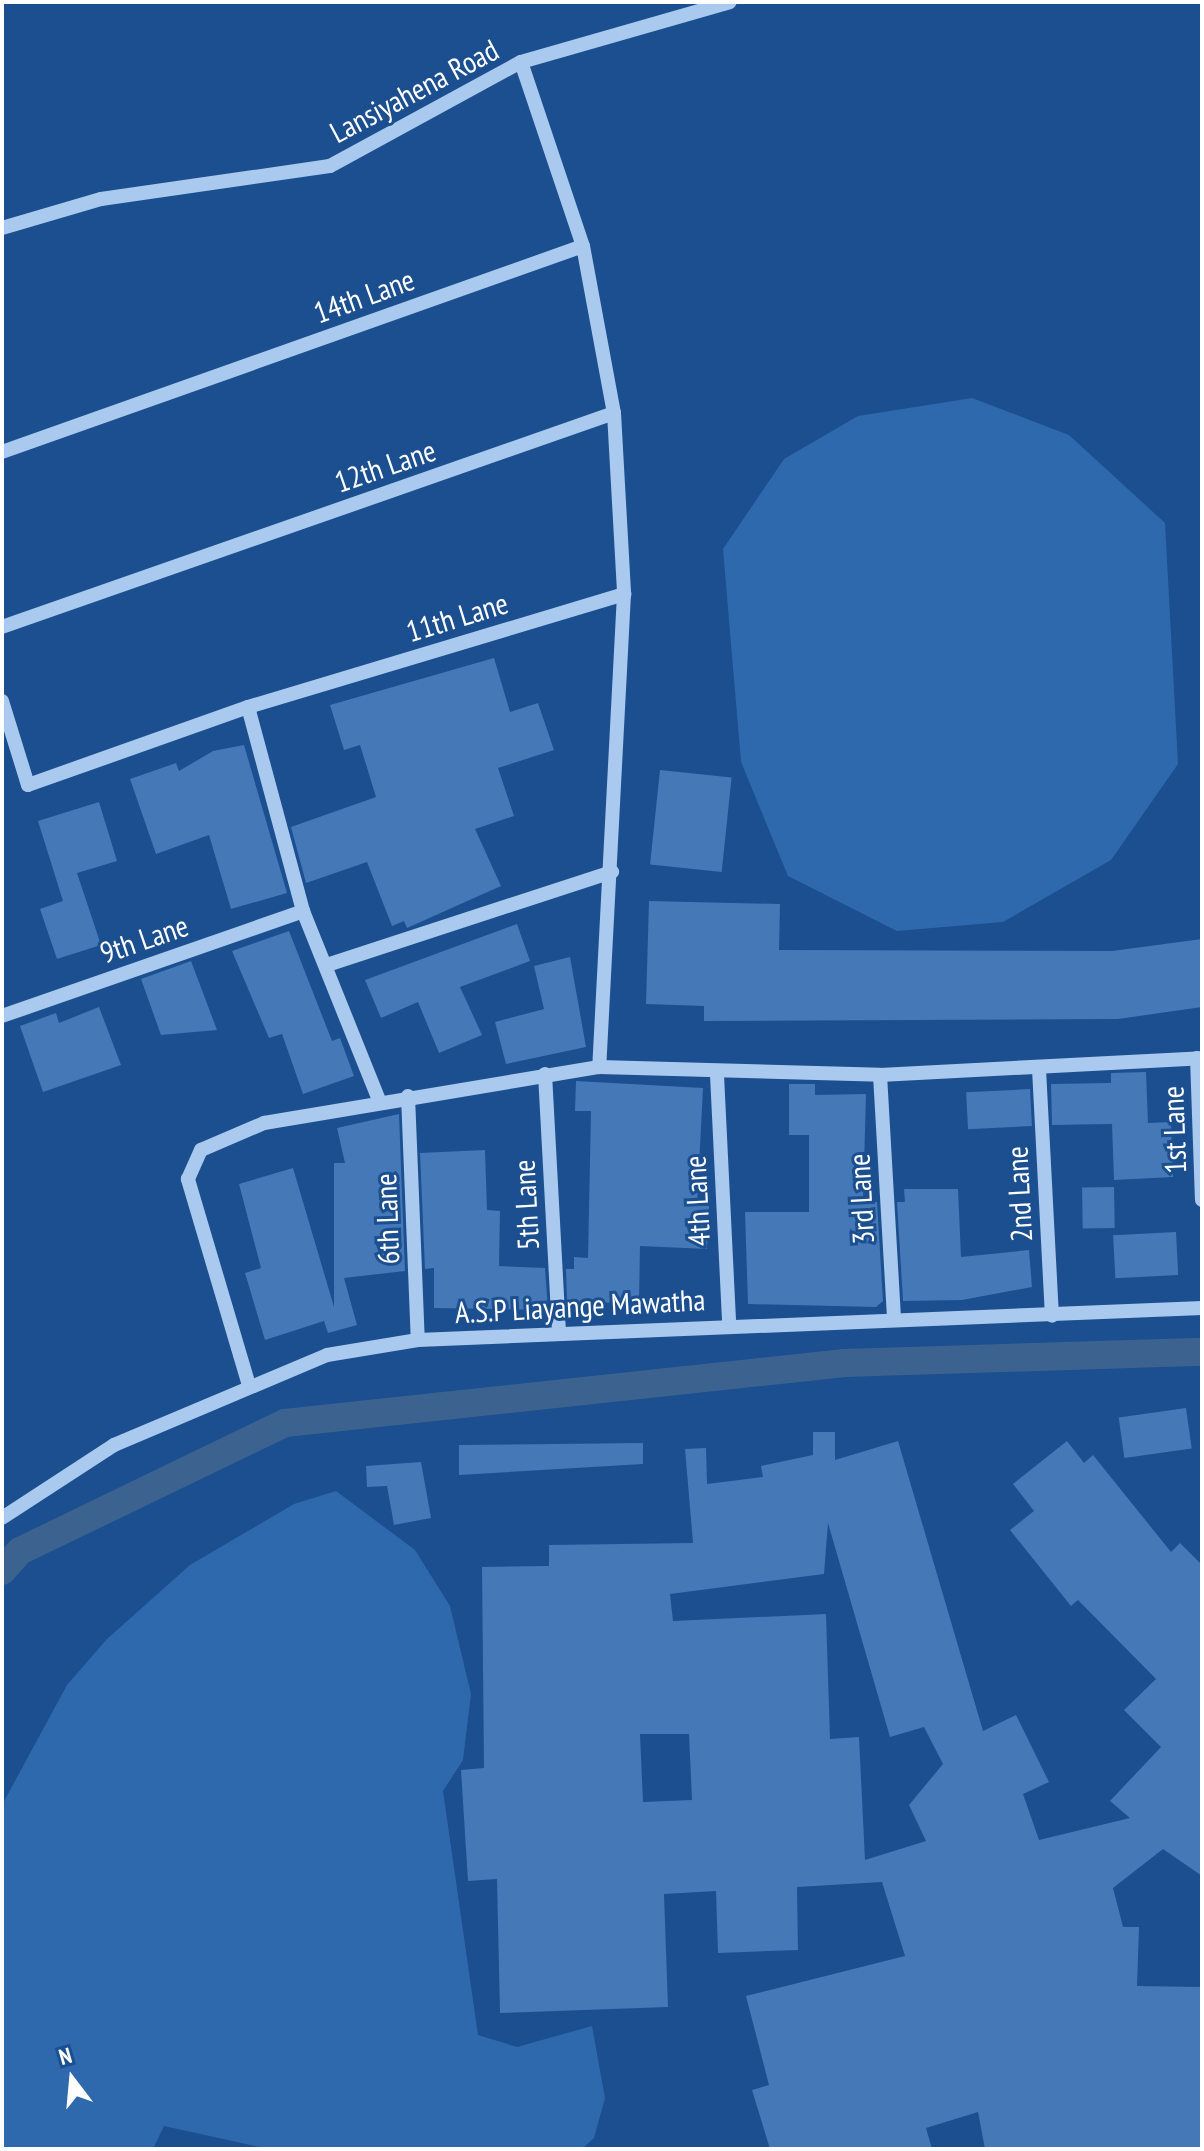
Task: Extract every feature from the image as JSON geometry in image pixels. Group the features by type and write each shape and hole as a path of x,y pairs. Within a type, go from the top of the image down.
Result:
{"street":[{"path":"521,62 730,2"},
{"name":"Lansiyahena Road","path":"2,228 101,199 330,166 521,62 583,246"},
{"path":"583,246 614,413 624,594 612,872 599,1067"},
{"name":"14th Lane","path":"2,452 583,246"},
{"name":"12th Lane","path":"2,627 614,413"},
{"name":"11th Lane","path":"248,707 624,594"},
{"path":"2,701 28,785 248,707 303,911 378,1098"},
{"path":"327,965 612,872"},
{"name":"9th Lane","path":"2,1016 303,911"},
{"path":"248,1382 190,1197 189,1164 201,1150 252,1127 378,1098 599,1067 717,1075 880,1075 1039,1069 1200,1058"},
{"name":"1st Lane","path":"1200,1058 1202,1200"},
{"name":"2nd Lane","path":"1039,1069 1052,1316"},
{"name":"5th Lane","path":"545,1074 559,1333"},
{"name":"4th Lane","path":"717,1075 729,1324"},
{"name":"3rd Lane","path":"880,1075 894,1319"},
{"name":"6th Lane","path":"408,1096 418,1340"},
{"name":"A.S.P Liayange Mawatha","path":"2,1518 114,1445 248,1382 327,1355 418,1340 729,1324 1052,1316 1202,1308"}],"shaded area":[{"path":"972,398 1069,435 1165,523 1178,764 1111,860 1003,922 897,931 788,876 741,762 723,549 784,459 858,416"},
{"path":"336,1491 415,1550 450,1606 471,1694 463,1760 443,1791 478,2035 517,2047 592,2026 605,2098 594,2138 582,2149 269,2149 164,2126 153,2149 2,2149 2,1805 67,1685 107,1639 190,1565 294,1504"}],"building":[{"path":"494,658 510,712 538,703 554,750 498,768 514,816 475,829 501,886 407,928 404,921 392,926 367,862 306,883 291,827 376,797 360,745 344,750 330,705"},
{"path":"244,745 287,893 231,909 209,835 156,854 130,779 176,763 179,771 213,751"},
{"path":"660,770 732,778 722,872 650,864"},
{"path":"99,802 117,861 77,873 101,945 57,959 40,909 63,901 38,821"},
{"path":"649,901 780,904 779,950 1112,951 1202,939 1202,1007 1118,1019 704,1021 704,1006 646,1004"},
{"path":"517,924 530,961 460,987 482,1035 439,1053 418,1002 381,1018 365,980"},
{"path":"289,931 332,1041 340,1038 354,1076 303,1094 282,1034 269,1038 232,951"},
{"path":"570,957 586,1047 506,1064 495,1022 544,1009 534,966"},
{"path":"191,961 217,1030 161,1035 141,979"},
{"path":"99,1007 121,1065 43,1092 20,1026 56,1013 59,1023"},
{"path":"1146,1072 1148,1123 1171,1122 1173,1177 1114,1180 1112,1124 1052,1125 1051,1084 1111,1083 1111,1073"},
{"path":"576,1081 703,1088 697,1205 709,1206 707,1249 640,1246 639,1303 567,1302 566,1269 574,1269 574,1257 588,1258 591,1111 575,1111"},
{"path":"789,1084 815,1084 815,1095 866,1094 863,1202 877,1202 883,1301 876,1307 748,1304 745,1212 809,1212 809,1135 789,1135"},
{"path":"1030,1089 1032,1126 968,1129 966,1092"},
{"path":"399,1114 405,1271 344,1278 357,1325 328,1333 324,1321 265,1340 245,1273 261,1268 239,1184 293,1168 334,1307 334,1163 345,1163 337,1128"},
{"path":"485,1150 487,1210 500,1211 499,1266 545,1268 548,1310 434,1308 434,1268 425,1269 420,1153"},
{"path":"1114,1187 1115,1228 1083,1229 1082,1188"},
{"path":"904,1189 958,1189 961,1257 1029,1250 1032,1287 962,1300 903,1301 897,1202 905,1202"},
{"path":"1176,1232 1178,1275 1115,1278 1113,1235"},
{"path":"1186,1408 1192,1449 1124,1458 1119,1417"},
{"path":"813,1432 835,1432 835,1460 898,1441 983,1731 1016,1715 1049,1782 1023,1794 1039,1840 1130,1818 1110,1801 1161,1747 1124,1710 1156,1679 1078,1600 1071,1606 1010,1530 1034,1511 1013,1484 1067,1441 1084,1463 1093,1455 1171,1552 1180,1543 1202,1565 1202,1876 1163,1849 1113,1888 1123,1927 1139,1927 1137,1986 1202,1987 1202,2149 985,2149 978,2112 926,2128 932,2149 770,2149 752,2090 769,2085 746,1996 905,1956 882,1882 797,1887 798,1950 718,1953 716,1891 664,1894 668,2007 500,2013 497,1879 468,1881 461,1770 484,1768 482,1567 549,1566 549,1545 693,1543 685,1449 706,1448 707,1484 763,1477 761,1466 813,1455","holes":["828,1523 890,1737 924,1727 943,1764 909,1805 926,1841 865,1860 859,1737 830,1739 826,1614 673,1621 670,1594 824,1574","640,1734 689,1734 692,1800 643,1802"]},
{"path":"643,1443 643,1464 459,1475 459,1445"},
{"path":"421,1462 431,1518 394,1525 387,1486 367,1487 366,1466"}],"waterway":[{"path":"2,1571 20,1551 285,1423 845,1363 1202,1352"}]}
